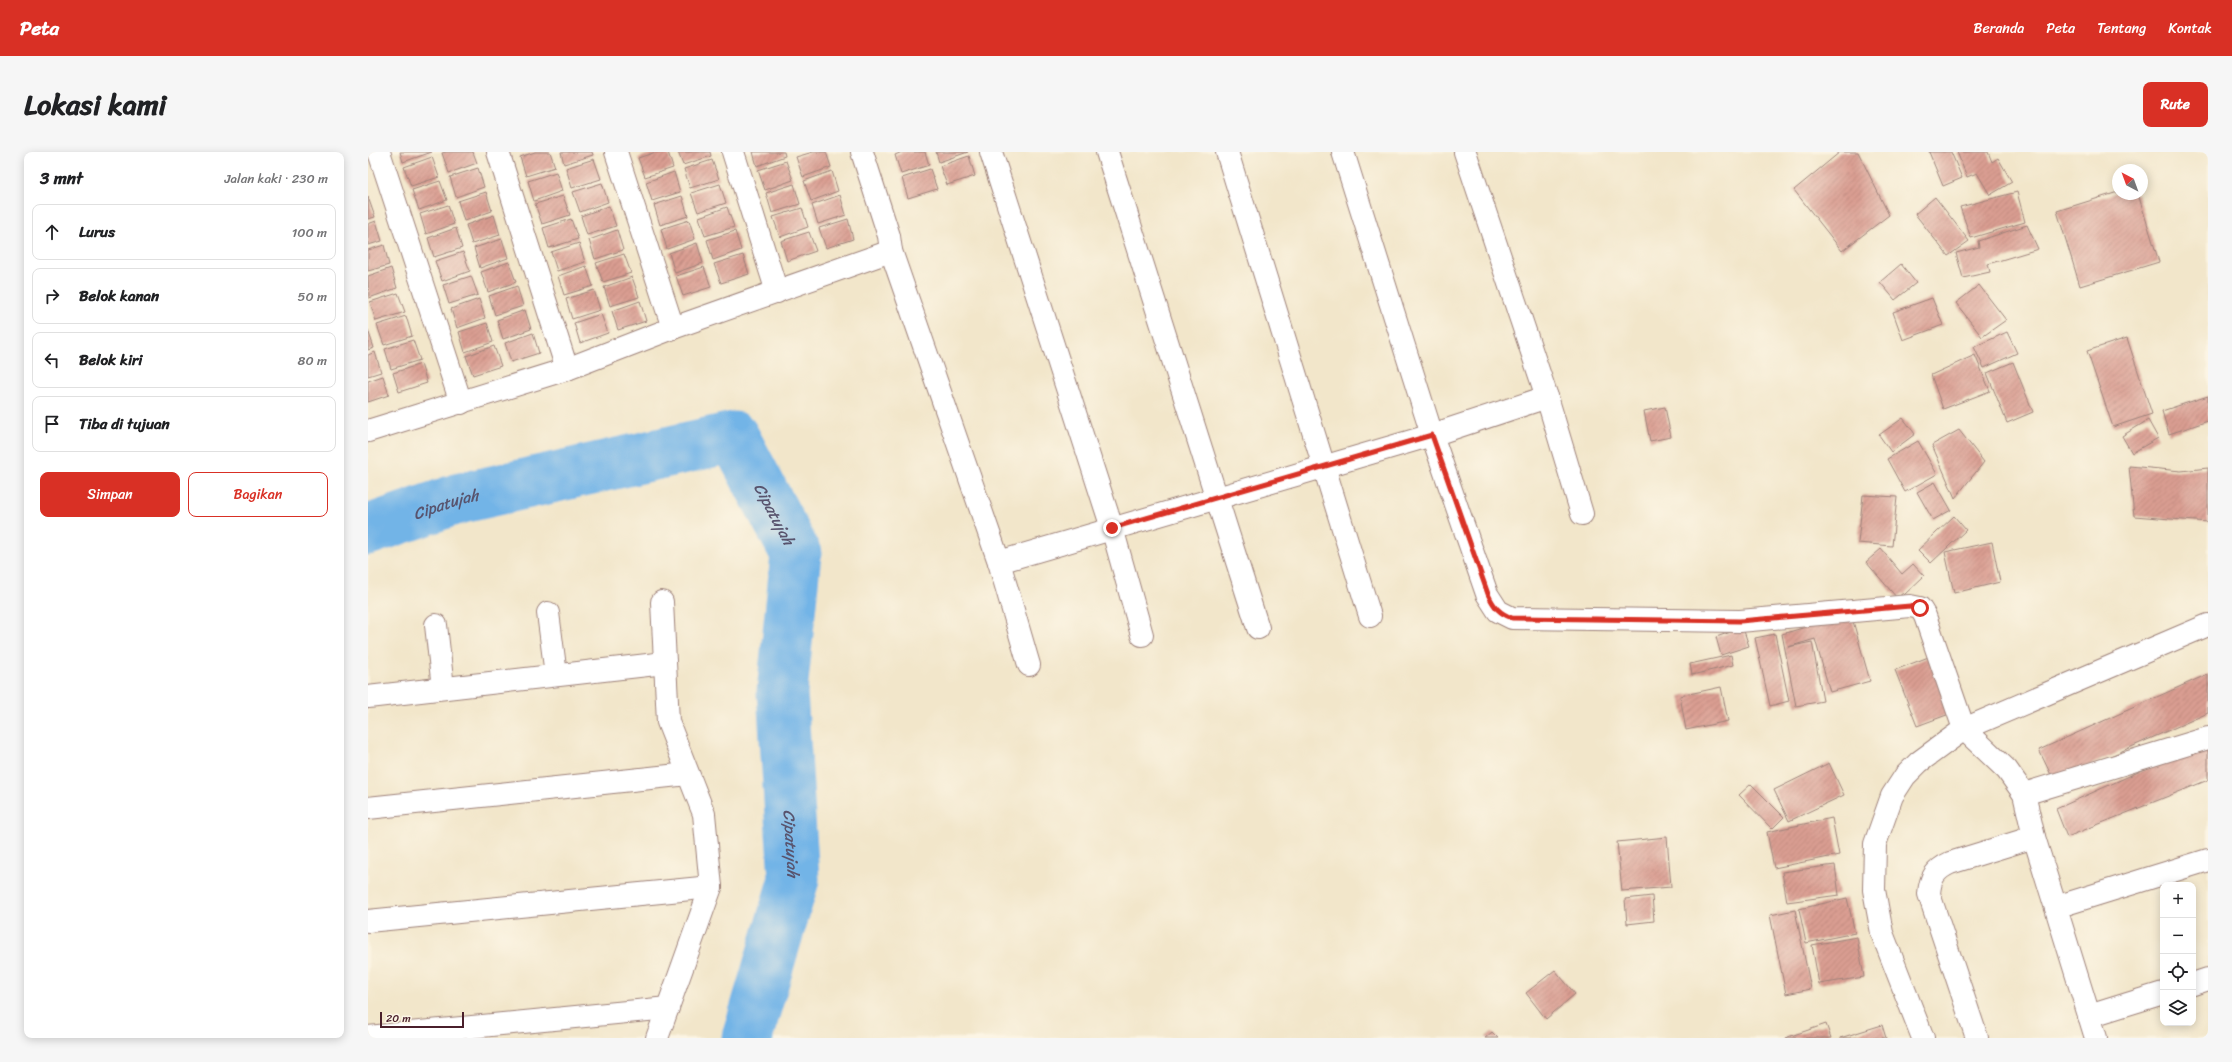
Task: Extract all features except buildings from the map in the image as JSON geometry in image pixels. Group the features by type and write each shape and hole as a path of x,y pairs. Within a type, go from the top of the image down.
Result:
{"street":[{"path":"379,152 461,403"},
{"path":"498,152 568,369"},
{"path":"616,152 673,328"},
{"path":"733,152 777,292"},
{"path":"862,152 889,236 891,251 998,562 1029,665"},
{"path":"991,152 1112,528 1142,635"},
{"path":"1108,152 1218,497 1258,628"},
{"path":"1227,152 1370,616"},
{"path":"1343,152 1432,435 1488,594 1498,611 1512,618 1740,621 1916,606 1925,616 1964,729 2007,770 2024,794 2034,837 2096,1038"},
{"path":"1465,152 1546,397 1582,514"},
{"path":"368,431 568,369 673,328 891,251"},
{"path":"998,562 1432,435 1546,397"},
{"path":"657,1038 710,887 704,814 668,722 662,602"},
{"path":"548,613 556,675"},
{"path":"436,625 443,688"},
{"path":"1923,1038 1882,933 1874,890 1875,844 1892,796 1905,776 1919,762 1964,729 2208,625"},
{"path":"368,697 665,663"},
{"path":"2024,794 2208,738"},
{"path":"368,808 688,774"},
{"path":"1977,1038 1928,894 1929,884 1932,875 1950,863 2034,837"},
{"path":"2056,907 2208,860"},
{"path":"368,921 710,887"},
{"path":"2196,983 2208,979"},
{"path":"2089,1016 2160,994"},
{"path":"368,1037 668,1008"}],"waterway":[{"name":"Cipatujah","path":"368,530 457,499 734,437 796,554 782,692 794,879 747,1038"}],"route":[{"path":"1112,528 1432,435 1488,594 1498,611 1512,618 1740,621 1910,606 1920,608"}]}
